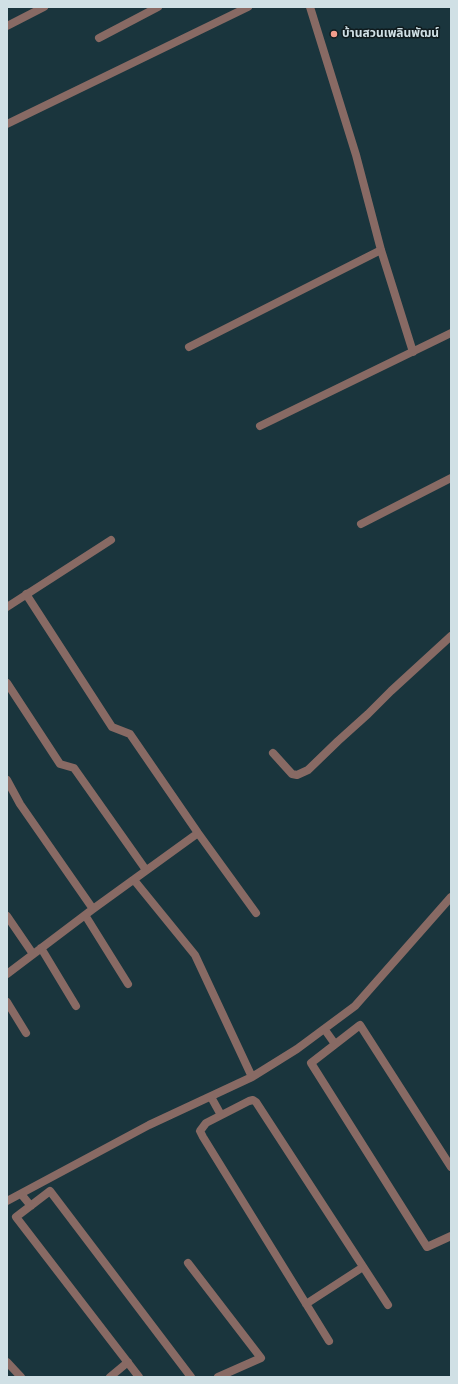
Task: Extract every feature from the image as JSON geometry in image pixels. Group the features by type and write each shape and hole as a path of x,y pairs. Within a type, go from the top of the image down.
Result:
{"street":[{"path":"7,26 44,7"},
{"path":"99,38 158,7"},
{"path":"7,124 248,7"},
{"path":"310,7 356,155 381,250 413,352"},
{"path":"189,347 381,250"},
{"path":"260,426 451,333"},
{"path":"361,524 451,478"},
{"path":"7,607 112,540"},
{"path":"26,594 112,727 130,734 198,833 256,913"},
{"path":"273,753 292,774 297,776 308,770 451,636"},
{"path":"7,683 60,764 74,768 146,870"},
{"path":"7,780 20,804 93,909"},
{"path":"7,974 93,909 198,833"},
{"path":"134,880 195,955 252,1077"},
{"path":"7,1202 149,1125 252,1077 325,1030 355,1006 451,897"},
{"path":"86,915 128,984"},
{"path":"7,916 33,954"},
{"path":"41,948 76,1006"},
{"path":"7,1002 26,1033"},
{"path":"451,1167 360,1025 311,1063 427,1247 451,1236"},
{"path":"325,1030 335,1044"},
{"path":"211,1097 221,1115"},
{"path":"329,1341 203,1137 200,1131 206,1123 249,1101 253,1100 256,1102 388,1305"},
{"path":"139,1377 16,1217 50,1190 191,1377"},
{"path":"20,1194 31,1206"},
{"path":"188,1262 261,1358 218,1377"},
{"path":"306,1304 363,1267"},
{"path":"7,1362 21,1377"},
{"path":"110,1377 128,1362"}],"place":[{"name":"บ้านสวนเพลินพัฒน์","path":"334,34"}]}
